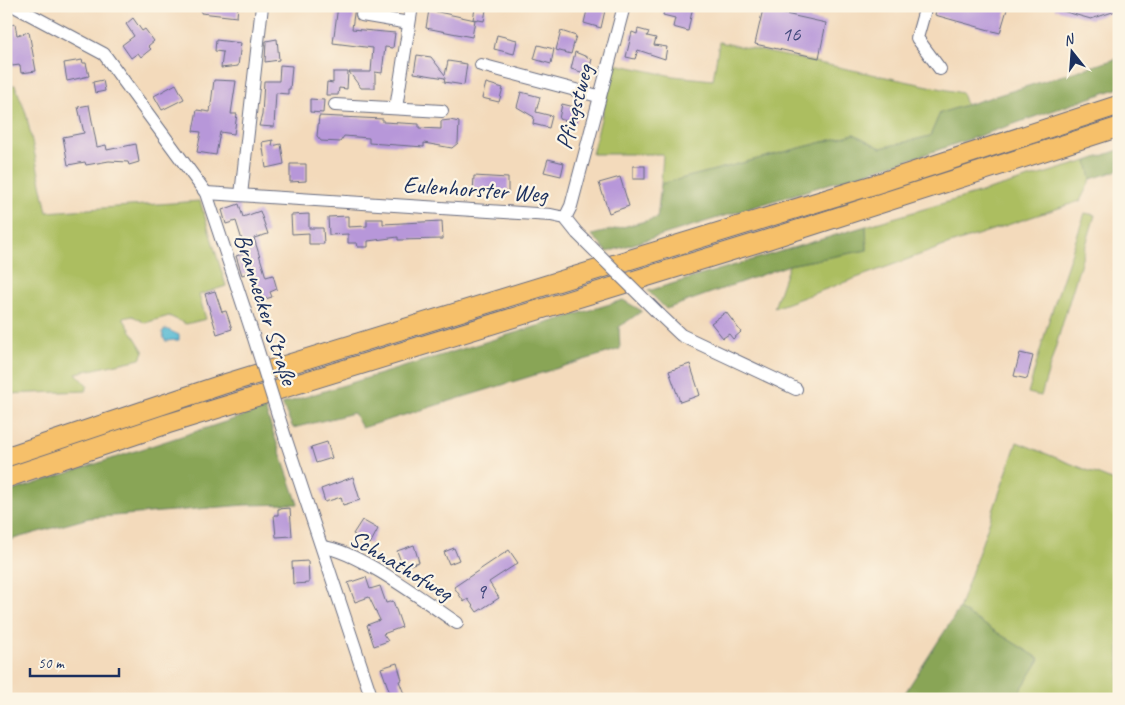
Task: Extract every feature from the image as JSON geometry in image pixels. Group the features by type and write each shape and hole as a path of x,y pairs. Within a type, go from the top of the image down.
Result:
{"highway":[{"path":"6,457 221,385 867,187 1119,105"},
{"path":"6,478 205,412 762,241 1119,127"}],"street":[{"name":"Brannecker Straße","path":"14,6 104,54 206,193 372,699"},
{"path":"241,195 262,6"},
{"path":"396,108 412,6"},
{"name":"Pfingstweg","path":"565,218 571,206 598,96 624,6"},
{"path":"926,6 917,38 940,69"},
{"path":"362,15 409,23"},
{"path":"481,65 598,96"},
{"path":"335,105 442,112"},
{"name":"Eulenhorster Weg","path":"206,193 551,215 565,218 577,233 681,335 796,389"},
{"name":"Schnathofweg","path":"323,547 335,549 395,582 457,623"}],"green space":[{"path":"719,42 962,93 966,105 940,113 930,136 881,148 854,134 661,184 663,154 592,154 615,64 673,76 713,80"},
{"path":"1119,58 1119,88 926,154 607,252 592,235 657,218 661,184 854,134 881,148 930,136 940,113"},
{"path":"15,85 26,113 47,212 200,201 226,286 199,295 206,319 186,324 169,316 145,323 133,316 123,318 144,352 140,359 76,373 88,386 85,391 6,394 6,86"},
{"path":"1119,150 1119,170 1091,179 1087,161"},
{"path":"1087,161 1091,179 1080,201 947,245 774,308 789,265 867,250 866,226"},
{"path":"1085,213 1095,215 1041,396 1028,393 1048,323"},
{"path":"866,226 867,250 789,265 666,309 648,291"},
{"path":"623,300 642,311 619,327 620,349 362,428 354,413 293,428 282,404"},
{"path":"265,409 298,504 245,505 89,518 6,541 6,493"},
{"path":"1017,442 1119,483 1119,699 1015,699 1040,659 959,609"},
{"path":"959,609 1040,659 1015,699 901,699"}],"water":[{"path":"166,329 179,335 179,340 165,341 162,332"}],"building":[{"path":"201,6 238,6 237,17 201,13"},
{"path":"338,6 355,6 352,29 395,33 393,48 385,47 382,73 375,72 375,88 361,88 349,72 371,72 373,48 333,43"},
{"path":"588,6 606,6 601,28 584,23"},
{"path":"665,6 693,6 688,31 673,27 675,18 663,15"},
{"path":"937,6 1008,6 1000,33 935,15"},
{"path":"1055,6 1119,6 1119,10 1091,19 1055,9"},
{"path":"475,9 486,10 484,21 473,19"},
{"path":"763,9 826,23 819,58 755,44"},
{"path":"429,10 475,20 472,37 426,28"},
{"path":"133,18 142,31 145,29 154,41 148,46 151,49 141,57 138,53 131,58 122,45 134,36 126,24"},
{"path":"15,24 17,35 29,32 36,71 21,73 20,65 12,66 6,44 6,26"},
{"path":"638,29 649,32 647,36 656,38 654,45 667,47 665,59 638,50 635,59 626,57 632,32 637,34"},
{"path":"561,31 576,36 571,54 556,50"},
{"path":"497,35 517,40 514,54 494,49"},
{"path":"277,39 279,60 265,62 266,41"},
{"path":"216,40 241,43 238,66 221,68 223,52 215,51"},
{"path":"538,45 554,49 551,64 534,59"},
{"path":"575,52 592,59 588,74 571,69"},
{"path":"417,55 431,57 445,75 448,61 467,64 464,85 444,82 445,78 414,73"},
{"path":"82,60 83,63 86,63 89,76 67,81 64,63"},
{"path":"280,65 292,66 290,89 288,89 288,94 276,93 274,127 259,126 262,115 264,81 279,81"},
{"path":"333,72 348,72 347,89 339,88 338,95 326,95 327,82 333,83"},
{"path":"103,80 105,91 95,93 93,82"},
{"path":"214,80 236,81 231,114 237,114 234,134 220,132 216,155 197,152 201,132 193,131 197,110 210,112"},
{"path":"486,83 503,88 499,102 482,98"},
{"path":"176,84 184,99 162,110 154,96"},
{"path":"521,92 540,97 536,112 552,116 549,128 533,124 534,117 517,107"},
{"path":"310,99 324,100 323,113 310,112"},
{"path":"562,104 579,108 575,123 559,119"},
{"path":"89,105 97,147 106,145 107,150 136,144 139,162 129,165 128,162 109,161 86,165 85,162 68,165 63,137 84,133 78,107"},
{"path":"319,116 383,119 383,122 419,124 419,128 441,129 441,121 450,120 459,122 458,143 452,148 424,143 424,147 369,143 369,138 344,136 340,142 321,141 317,136"},
{"path":"273,140 272,146 281,144 284,164 266,168 262,142"},
{"path":"548,159 564,163 561,176 544,172"},
{"path":"290,164 306,164 306,181 290,182"},
{"path":"633,166 645,166 645,179 633,179"},
{"path":"474,176 508,178 508,194 473,192"},
{"path":"620,177 629,206 609,213 599,183"},
{"path":"239,204 243,217 260,211 268,234 254,238 266,277 273,275 277,289 270,292 272,297 262,300 252,272 242,275 236,256 246,253 236,221 226,224 222,210"},
{"path":"309,214 309,228 323,228 324,244 309,244 309,233 292,234 291,215"},
{"path":"348,216 348,227 367,226 367,219 383,219 383,224 442,221 443,239 398,240 398,237 368,241 368,247 358,247 357,243 348,243 348,234 329,235 328,217"},
{"path":"215,291 222,312 226,311 232,329 217,334 205,294"},
{"path":"726,312 741,332 733,339 729,334 723,338 711,323"},
{"path":"1020,353 1033,356 1027,379 1014,376"},
{"path":"690,364 700,395 680,402 669,371"},
{"path":"327,442 332,458 316,463 311,447"},
{"path":"353,477 360,500 343,505 341,497 325,502 321,489"},
{"path":"290,508 292,536 276,537 274,515 278,515 278,509"},
{"path":"362,520 378,529 370,544 353,534"},
{"path":"414,545 419,562 403,567 397,551"},
{"path":"454,548 459,560 449,564 444,552"},
{"path":"509,550 518,563 489,582 499,598 477,612 468,599 464,602 454,587"},
{"path":"308,561 309,583 293,584 292,562"},
{"path":"366,577 370,589 380,586 386,603 393,601 402,627 383,634 388,641 374,646 367,625 380,620 369,597 355,602 348,583"},
{"path":"397,663 402,680 399,681 406,699 392,699 381,668"}]}
